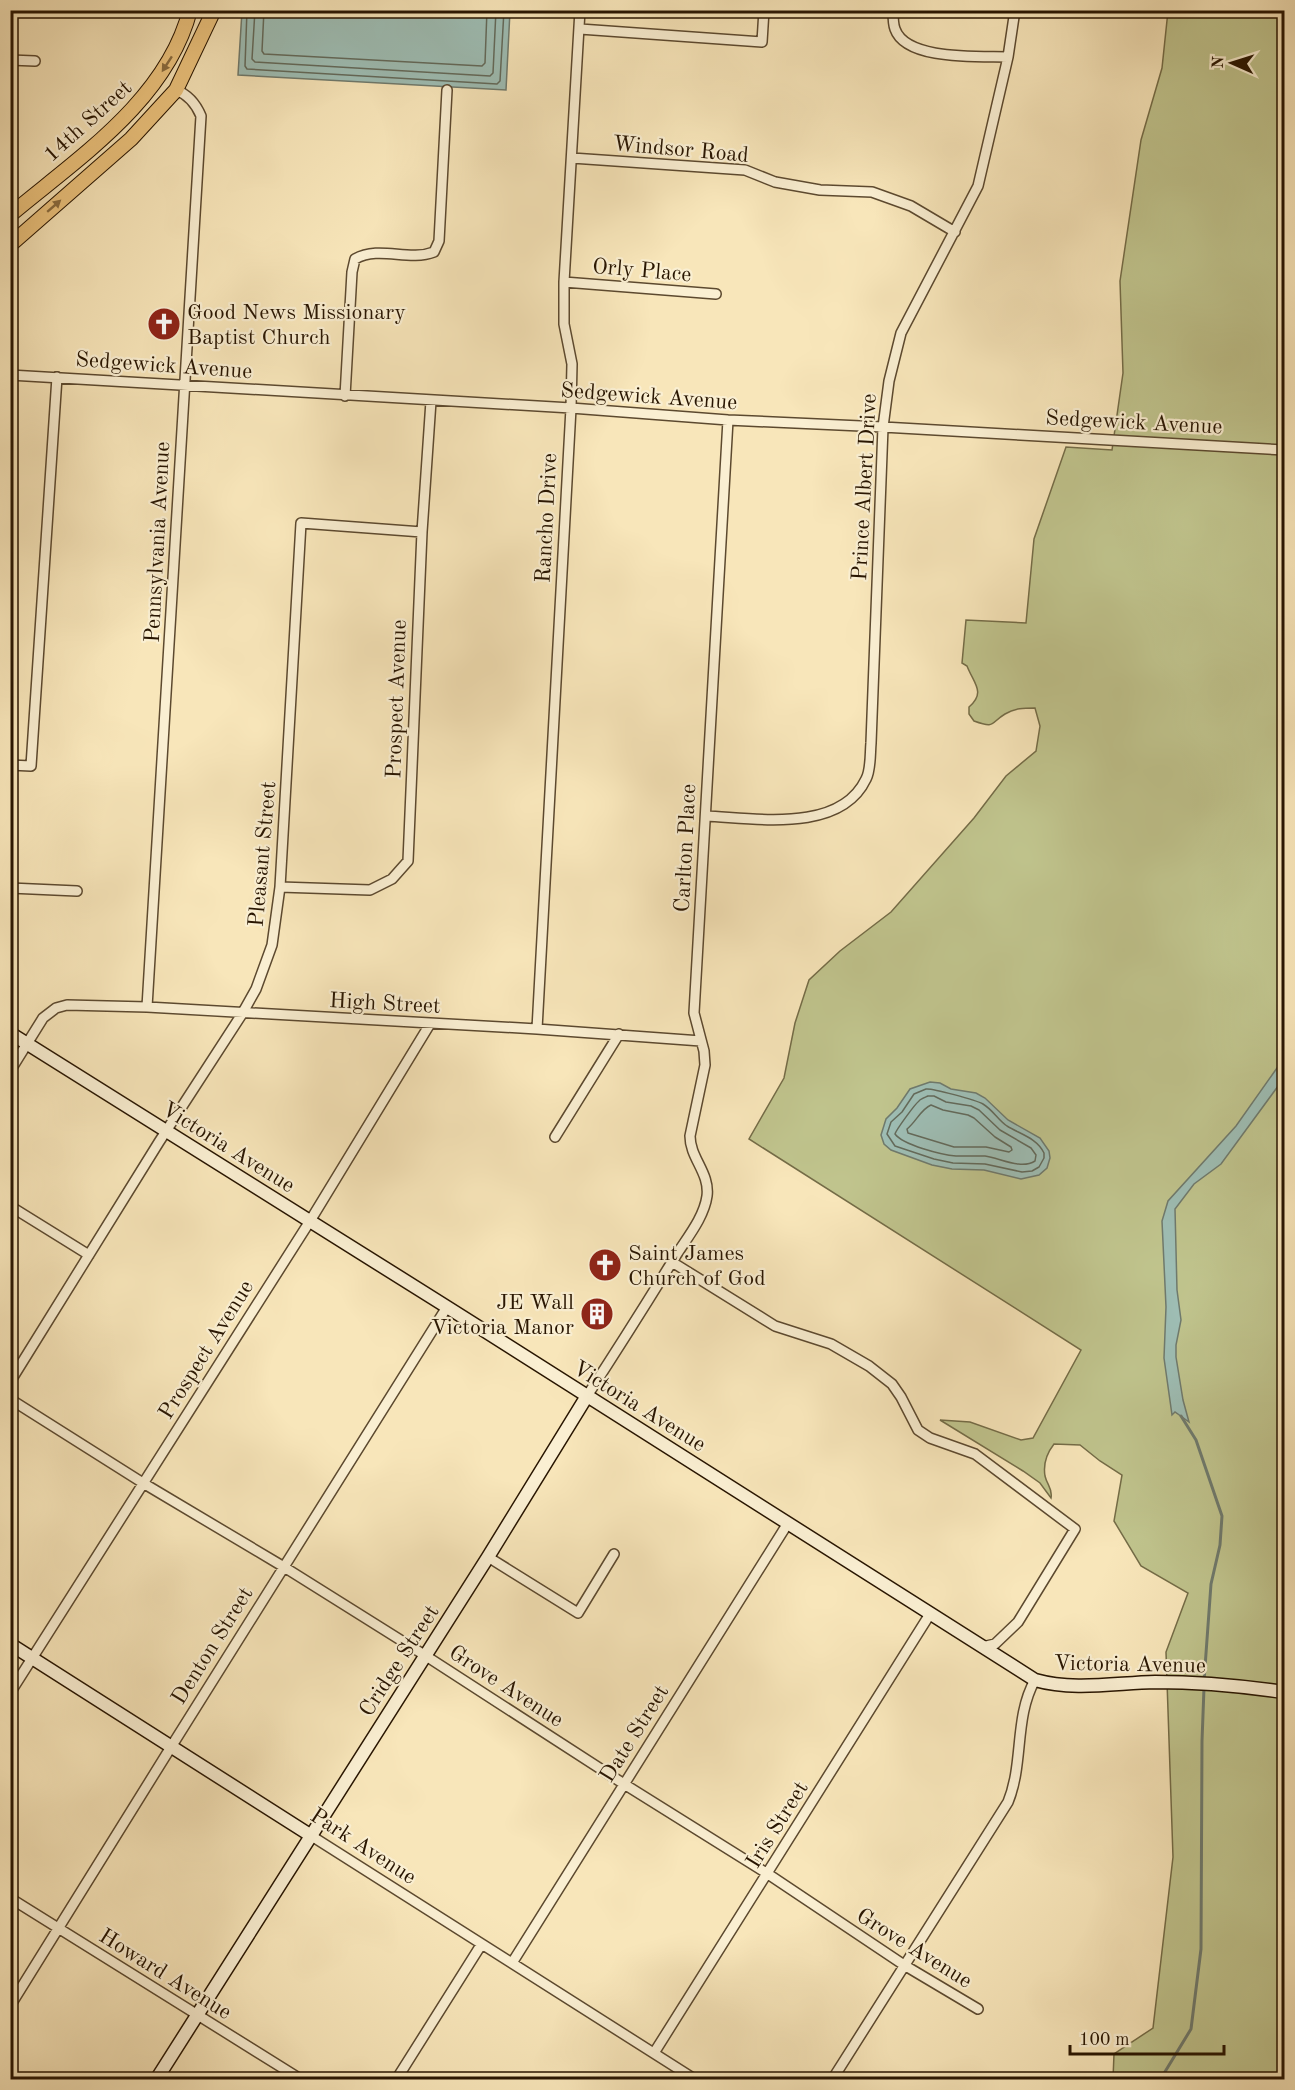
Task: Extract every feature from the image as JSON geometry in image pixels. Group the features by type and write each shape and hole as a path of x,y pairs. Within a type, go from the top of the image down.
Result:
{"main road":[{"name":"14th Street","path":"10,215 116,125 149,91 174,53 190,10"},
{"name":"14th Street","path":"10,245 131,139 176,90 214,10"}],"street":[{"name":"Rancho Drive","path":"537,1029 571,408 572,364 564,324 564,282 580,10"},
{"path":"579,29 762,42 764,10"},
{"path":"893,10 895,30 907,44 926,52 1008,57"},
{"name":"Prince Albert Drive","path":"706,816 798,820 831,812 853,797 867,779 871,743 884,427 889,381 901,333 978,186 1008,57 1015,10"},
{"path":"10,60 35,62"},
{"name":"Pennsylvania Avenue","path":"147,1007 201,116 196,104 176,90"},
{"path":"345,396 352,272 355,259 366,253 423,256 434,252 439,240 447,90"},
{"name":"Windsor Road","path":"572,158 745,170 774,182 820,190 872,192 911,206 954,232"},
{"name":"Orly Place","path":"564,282 716,294"},
{"name":"Sedgewick Avenue","path":"10,375 571,408 728,420 1284,450"},
{"path":"10,765 31,766 57,377"},
{"name":"Prospect Avenue","path":"280,887 370,890 392,879 408,861 422,532 431,401"},
{"name":"Carlton Place","path":"672,1262 696,1223 707,1194 703,1171 690,1146 690,1136 705,1065 694,1013 728,420"},
{"name":"Pleasant Street","path":"10,1382 166,1131 242,1014 256,989 272,945 280,887 301,523 422,532"},
{"path":"10,888 77,891"},
{"name":"High Street","path":"28,1044 43,1018 56,1008 67,1005 147,1007 537,1029 701,1041"},
{"name":"Prospect Avenue","path":"10,1693 310,1221 430,1024"},
{"name":"Victoria Avenue","path":"10,1033 1035,1680 1069,1687 1157,1682 1284,1692"},
{"path":"555,1137 619,1034"},
{"path":"10,1071 28,1044"},
{"path":"10,1206 89,1255"},
{"path":"672,1262 776,1326 831,1344 869,1366 892,1384 918,1430 930,1438 975,1454 1075,1529 1018,1622 1004,1638 992,1646 982,1647"},
{"name":"Cridge Street","path":"156,2079 426,1656 672,1262"},
{"name":"Denton Street","path":"10,2006 447,1307"},
{"name":"Grove Avenue","path":"10,1399 426,1656 768,1874 904,1965 978,2009"},
{"name":"Date Street","path":"512,1963 788,1523"},
{"path":"488,1557 579,1613 614,1554"},
{"name":"Iris Street","path":"654,2053 930,1614"},
{"name":"Park Avenue","path":"10,1644 481,1945 696,2079"},
{"path":"832,2079 1008,1802 1014,1780 1026,1699 1035,1680"},
{"name":"Howard Avenue","path":"10,1898 302,2079"},
{"path":"396,2079 481,1945"}],"green space":[{"path":"1168,11 1284,11 1284,2079 1113,2079 1114,2054 1153,2028 1173,1857 1166,1652 1188,1593 1141,1566 1114,1521 1122,1475 1080,1445 1054,1444 1049,1451 1045,1472 1051,1498 1040,1483 1023,1471 940,1420 970,1422 1021,1440 1033,1438 1081,1350 749,1139 784,1078 795,1023 809,980 840,951 891,912 974,818 1006,776 1036,751 1040,726 1035,708 1012,711 990,725 974,721 969,714 969,707 978,692 967,666 962,663 966,620 1026,623 1034,539 1066,447 1112,450 1123,373 1120,281 1141,140 1162,68"}],"water":[{"path":"242,11 510,11 506,90 238,75"},
{"path":"1284,1058 1284,1078 1221,1164 1194,1184 1175,1209 1177,1290 1181,1320 1176,1357 1189,1422 1175,1412 1172,1415 1164,1358 1166,1307 1162,1221 1168,1201 1236,1126"},
{"path":"930,1082 940,1083 951,1089 976,1093 985,1098 1008,1120 1040,1138 1049,1151 1050,1158 1047,1168 1039,1175 1021,1179 984,1170 952,1169 932,1165 891,1150 884,1144 881,1135 886,1119 910,1089"}],"waterway":[{"path":"1181,1416 1196,1440 1222,1516 1220,1545 1211,1584 1204,1681"},
{"path":"1160,2080 1191,2029 1201,1949 1204,1688"}],"place":[{"name":"Good News Missionary Baptist Church","path":"164,324"},
{"name":"Saint James Church of God","path":"605,1265"},
{"name":"JE Wall Victoria Manor","path":"597,1314"}]}
